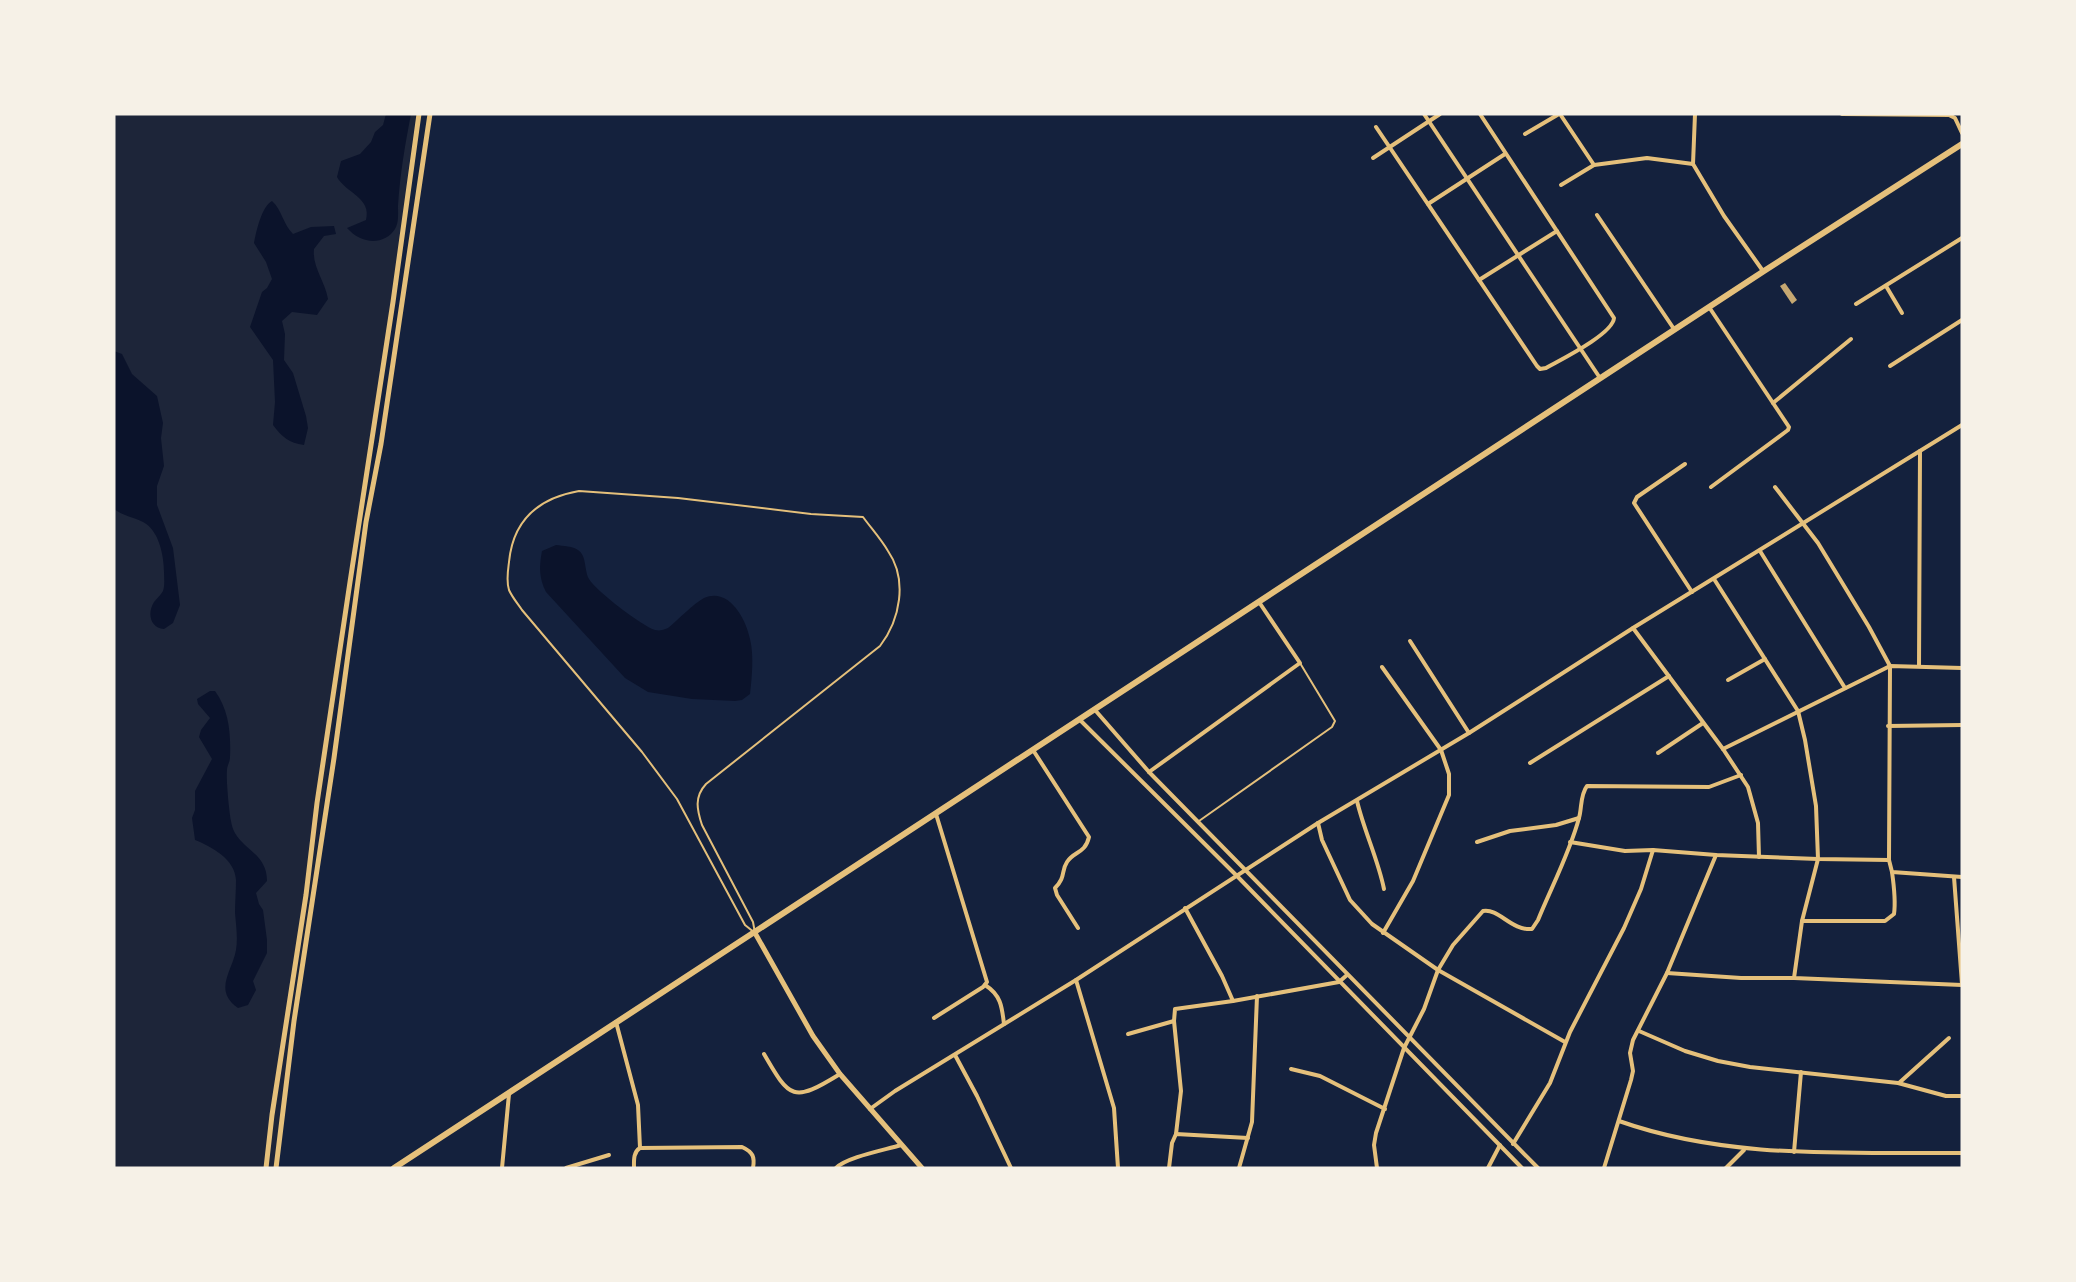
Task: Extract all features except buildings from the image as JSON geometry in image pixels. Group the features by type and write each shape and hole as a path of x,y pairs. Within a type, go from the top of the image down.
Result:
{"main road":[{"path":"394,1168 1764,271 1962,144"}],"street":[{"path":"266,1168 317,804 419,114"},
{"path":"276,1168 294,1021 334,758 366,522 381,444 430,114"},
{"path":"1424,114 1600,379"},
{"path":"1373,158 1440,114"},
{"path":"1376,127 1538,368 1546,368 1611,326 1614,318 1480,114"},
{"path":"1695,114 1693,164 1724,216 1764,271"},
{"path":"1842,114 1948,115 1955,118 1962,133"},
{"path":"1525,135 1562,115 1594,165"},
{"path":"1428,204 1505,154"},
{"path":"1562,185 1594,165 1640,158 1693,164"},
{"path":"1597,215 1675,330"},
{"path":"1479,280 1557,231"},
{"path":"1856,304 1962,238"},
{"path":"1886,285 1902,313"},
{"path":"1709,307 1788,424 1789,429 1711,487"},
{"path":"1890,366 1962,320"},
{"path":"1773,403 1851,339"},
{"path":"869,1109 1076,980 1318,823 1469,733 1633,628 1962,425"},
{"path":"1919,666 1920,451"},
{"path":"1685,464 1637,497 1634,503 1692,592"},
{"path":"1774,487 1804,523 1869,627 1890,666 1889,860 1895,892 1894,915 1885,921 1802,921"},
{"path":"1760,550 1845,688"},
{"path":"1714,579 1798,711 1814,791 1818,860 1802,921 1794,978"},
{"path":"1149,772 1300,663 1259,602"},
{"path":"1633,628 1741,775 1753,801 1758,823 1759,857"},
{"path":"1410,641 1469,733"},
{"path":"1728,680 1765,659"},
{"path":"1723,749 1890,666 1962,668"},
{"path":"1382,667 1441,750 1449,774 1449,795 1413,881 1383,933"},
{"path":"1530,764 1669,676"},
{"path":"1095,710 1149,772 1538,1168"},
{"path":"1080,720 1237,876 1521,1166 1526,1157"},
{"path":"1658,753 1703,723"},
{"path":"1888,726 1962,725"},
{"path":"1033,750 1089,837 1087,846 1067,862 1063,880 1055,888 1078,928"},
{"path":"1377,1168 1374,1145 1376,1133 1404,1047 1424,1009 1438,970 1453,945 1483,911 1493,912 1523,930 1532,929 1538,920 1570,842 1579,818 1583,791 1587,786 1709,788 1741,775"},
{"path":"1357,801 1384,889"},
{"path":"936,814 986,978 986,985"},
{"path":"1477,843 1510,831 1556,825 1579,818"},
{"path":"1318,823 1323,840 1350,900 1359,912 1383,933 1438,970 1565,1042"},
{"path":"1570,842 1625,851 1653,850 1818,860 1889,860"},
{"path":"1513,1144 1550,1083 1565,1042 1624,928 1641,889 1653,850"},
{"path":"1604,1168 1633,1071 1630,1048 1667,973 1716,855"},
{"path":"1892,872 1962,877"},
{"path":"1667,973 1741,978 1962,984 1954,877"},
{"path":"1185,908 1222,976 1233,1002"},
{"path":"755,933 813,1036 840,1074 922,1168"},
{"path":"1169,1168 1181,1090 1174,1021 1175,1009 1233,1002 1340,982 1347,975"},
{"path":"1076,980 1114,1108 1118,1168"},
{"path":"934,1018 986,985"},
{"path":"986,985 999,997 1004,1024"},
{"path":"1239,1168 1252,1122 1257,996"},
{"path":"1128,1034 1174,1021"},
{"path":"616,1022 638,1105 640,1148 634,1159 634,1168"},
{"path":"1639,1030 1685,1051 1718,1061 1898,1083 1946,1096 1962,1096"},
{"path":"1898,1083 1948,1038"},
{"path":"764,1054 784,1086 794,1092 802,1093 815,1089 840,1074"},
{"path":"955,1054 1011,1168"},
{"path":"1291,1069 1320,1076 1385,1108"},
{"path":"1794,1152 1801,1072"},
{"path":"502,1168 509,1093"},
{"path":"1619,1121 1673,1138 1744,1149 1794,1152 1962,1153"},
{"path":"1176,1134 1248,1138"},
{"path":"837,1168 846,1162 901,1145"},
{"path":"1488,1168 1500,1145"},
{"path":"640,1148 742,1148 749,1150 753,1155 753,1168"},
{"path":"1726,1168 1744,1149"},
{"path":"566,1168 609,1155"}],"lane":[{"path":"588,491 678,498 812,514 863,517 896,565 898,610 890,633 880,646 706,784 698,797 698,813 702,825 753,922 755,933 745,925 677,799 642,752 522,610 509,590 507,573 512,542 518,528 527,517 546,501 569,493 588,491"},
{"path":"1198,822 1332,727 1335,722 1300,663"}],"shaded area":[{"path":"114,114 416,114 274,1168 114,1168"},
{"path":"386,114 411,114 401,171 397,224 390,235 384,239 371,241 358,237 347,228 366,220 367,212 362,201 337,177 341,161 360,154 371,142 375,132 383,125"},
{"path":"272,201 293,234 311,227 334,226 336,234 324,236 314,249 315,262 328,299 317,315 292,312 282,321 285,334 284,360 293,373 306,416 308,428 304,445 286,439 273,425 275,402 273,360 250,327 262,292 272,279 266,262 254,243 262,213"},
{"path":"114,351 122,354 132,374 157,396 163,423 161,438 164,466 157,486 157,505 173,548 180,605 173,623 164,629 153,623 150,615 154,602 163,591 164,584 160,544 153,531 143,522 114,509"},
{"path":"556,545 578,550 583,556 587,575 593,584 630,615 655,630 668,628 704,598 721,597 728,601 740,614 750,639 752,673 750,694 742,700 735,701 692,699 648,692 625,678 546,592 540,572 542,551"},
{"path":"210,691 215,691 220,698 228,722 230,759 227,781 230,816 234,830 238,838 262,862 267,881 256,893 263,910 267,953 253,981 256,990 248,1005 238,1008 231,1001 225,988 237,945 235,873 222,855 195,840 192,818 195,810 195,791 212,759 199,737 210,718 198,704 197,699"}]}
